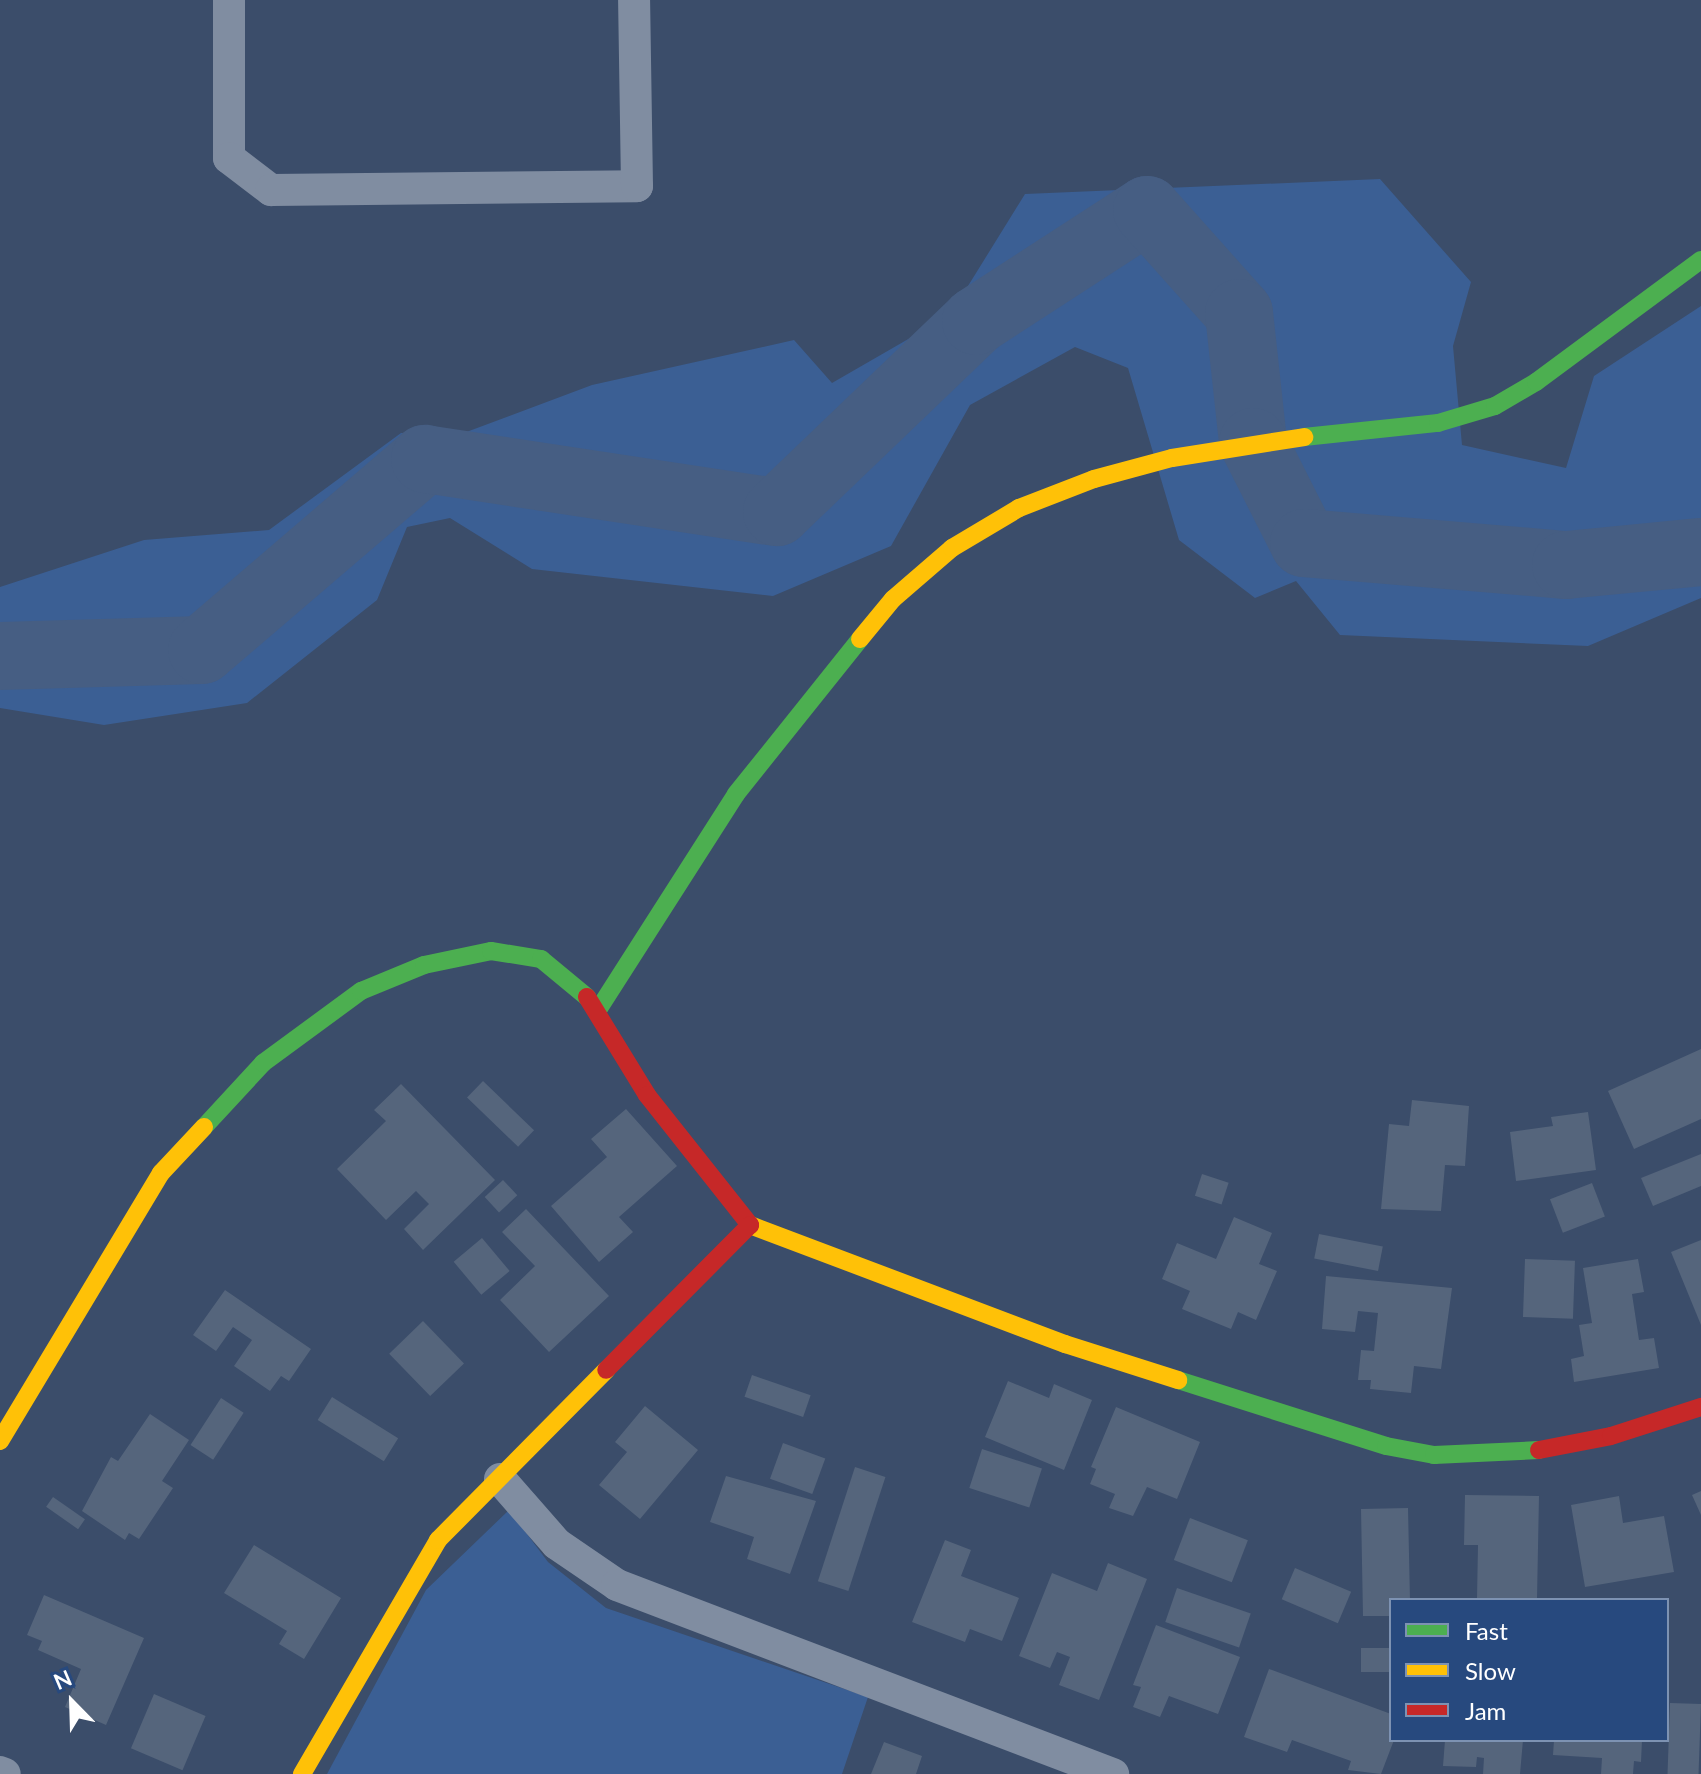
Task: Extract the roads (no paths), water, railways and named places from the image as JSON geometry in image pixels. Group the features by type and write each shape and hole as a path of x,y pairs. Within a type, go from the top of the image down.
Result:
{"street":[{"path":"229,0 229,158 271,190 637,186 634,0"},
{"path":"598,1010 736,794 893,599 952,548 1019,508 1094,479 1172,458 1253,442 1438,423 1495,406 1536,382 1701,260"},
{"path":"0,1441 161,1173 263,1063 361,991 424,965 491,951 541,959 570,978 598,1010 647,1095 750,1225 1065,1344 1386,1446 1434,1455 1522,1454 1611,1436 1701,1407"},
{"path":"302,1774 438,1540 750,1225"},
{"path":"500,1479 557,1544 617,1585 1113,1774"}],"waterway":[{"path":"0,656 202,650 425,459 777,512 976,321 1147,210 1239,313 1253,442 1304,543 1566,565 1701,552"}]}
